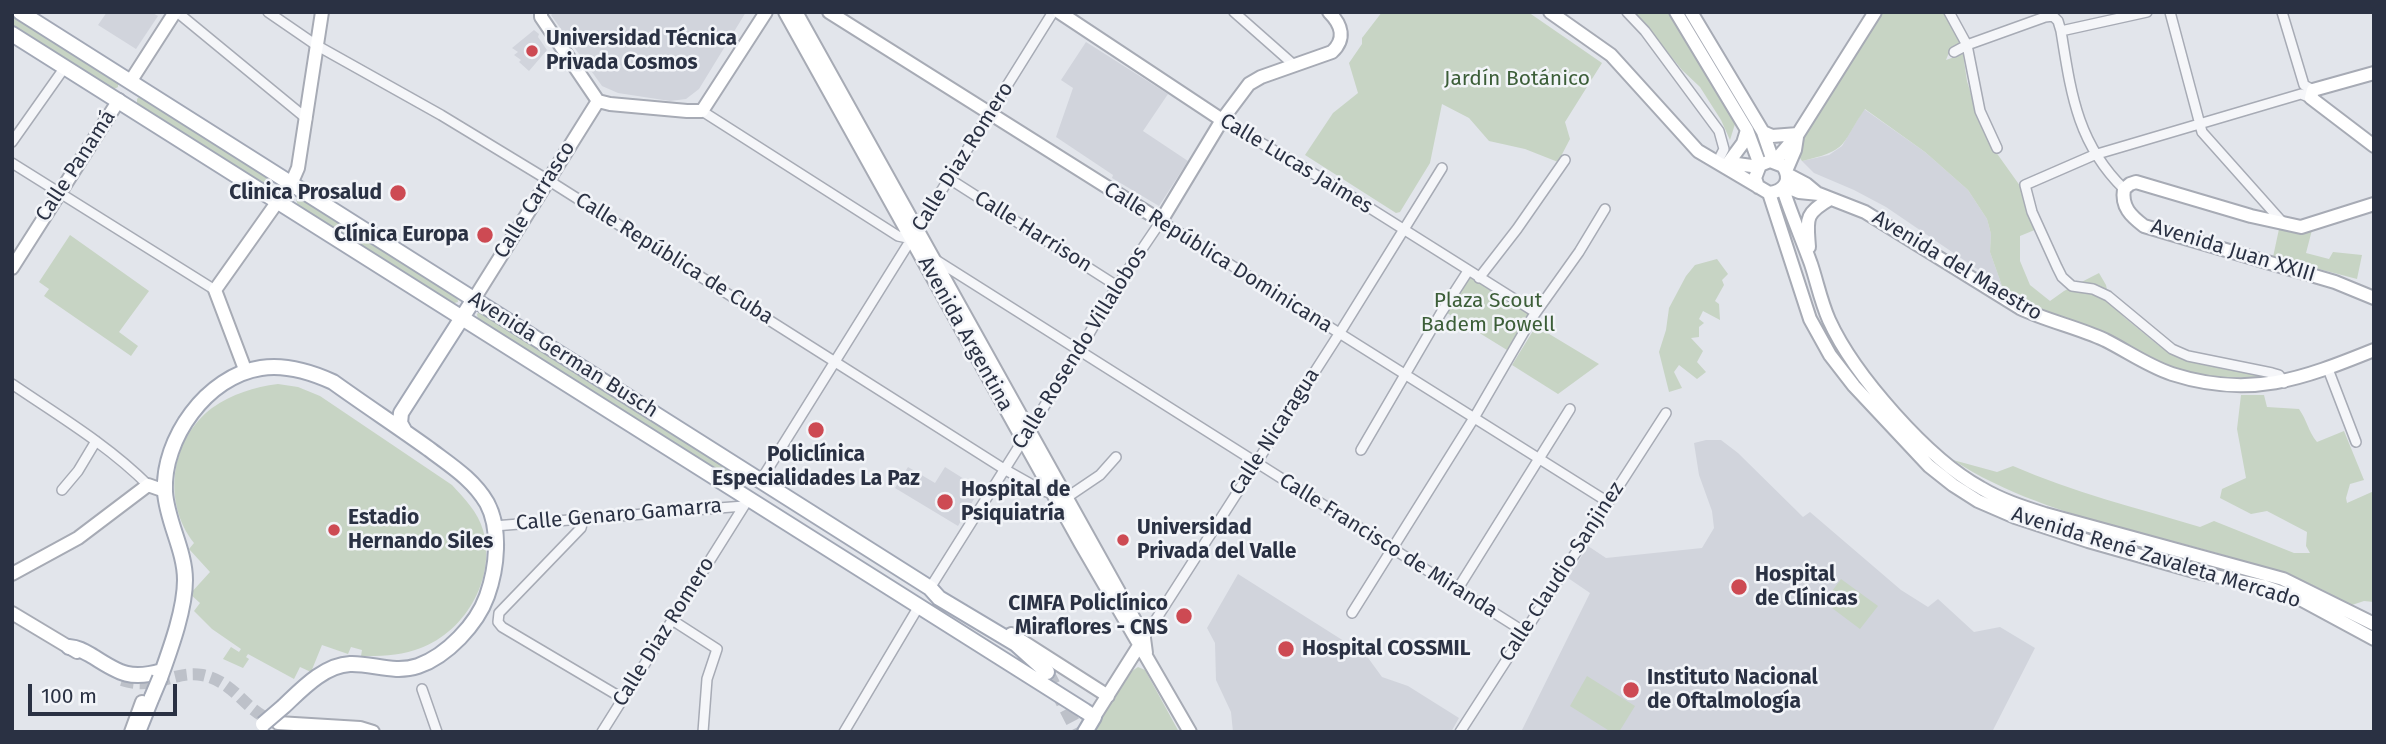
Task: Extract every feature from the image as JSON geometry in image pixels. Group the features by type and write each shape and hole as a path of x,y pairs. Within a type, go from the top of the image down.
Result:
{"main road":[{"name":"Avenida German Busch","path":"20,12 930,588 943,592 1108,696"},
{"path":"119,100 176,12"},
{"path":"246,372 215,290 291,184 298,168 322,12"},
{"path":"541,12 541,17 597,100 624,105 702,111 766,12"},
{"name":"Avenida Argentina","path":"785,12 823,70 1190,732"},
{"name":"Avenida Argentina","path":"796,12 823,70"},
{"name":"Calle República Dominicana","path":"829,12 1161,221"},
{"name":"Calle Lucas Jaimes","path":"1059,12 1222,120"},
{"name":"Calle Rosendo Villalobos","path":"1161,221 1222,120 1249,85 1261,77 1332,52 1338,47 1342,39 1340,27 1329,12"},
{"path":"1550,12 1611,54 1699,151 1764,190"},
{"path":"1676,12 1767,164"},
{"path":"1690,12 1763,132 1767,164"},
{"path":"1858,40 1866,12"},
{"path":"1764,190 1755,178 1798,134 1875,12"},
{"name":"Avenida German Busch","path":"12,34 462,317 747,502 919,606 1094,717"},
{"path":"2312,94 2374,73"},
{"path":"2312,94 2374,146"},
{"name":"Calle Panamá","path":"12,268 119,100"},
{"name":"Calle Carrasco","path":"474,299 597,100"},
{"path":"1722,164 1743,143 1747,130"},
{"path":"1763,132 1772,136 1798,134"},
{"path":"1764,190 1785,180 1798,134"},
{"path":"1722,164 1783,166 1785,180"},
{"name":"Avenida del Maestro","path":"1785,180 1799,192 1825,197 1865,212 2020,308 2043,319 2102,339 2170,373 2194,380 2253,386 2284,383 2374,350"},
{"name":"Avenida René Zavaleta Mercado","path":"1785,180 1829,319 1846,350 1873,388 1941,461 1981,488 2013,503 2283,579 2374,624"},
{"name":"Avenida Juan XXIII","path":"2374,204 2301,227 2286,226 2136,182 2124,189 2122,199 2132,216 2144,226 2335,282 2374,298"},
{"name":"Avenida René Zavaleta Mercado","path":"1764,190 1810,319 1830,355 1854,386 1929,467 1953,485 1978,501 2015,517 2088,541 2201,573 2263,586 2300,599 2374,639"},
{"path":"1810,261 1808,218 1825,197"},
{"path":"405,432 400,423 401,413 474,299"},
{"path":"131,732 161,674 186,582 165,491 171,450 182,426 199,404 220,386 246,372 275,367 314,373 333,382 471,481 488,504 494,526 495,563 486,600 477,616 444,652 417,666 385,669 349,664 334,668 320,675 258,728"},
{"path":"380,416 401,413"},
{"path":"747,502 761,480"},
{"path":"12,574 78,538 148,485 165,491"},
{"path":"919,606 930,588 939,598 1016,645 1047,672"},
{"path":"12,613 122,680"},
{"name":"Calle Nicaragua","path":"1085,732 1143,646"},
{"path":"69,647 79,648 126,675 161,674"},
{"path":"138,732 147,700"},
{"path":"278,723 360,728 373,732"}],"street":[{"path":"176,12 307,119"},
{"name":"Calle República de Cuba","path":"268,12 316,45 441,115 548,180 1004,469 1043,491 1060,496"},
{"name":"Calle Diaz Romero","path":"761,480 1053,12"},
{"path":"1234,12 1294,65"},
{"path":"1628,12 1719,131 1724,149 1722,164"},
{"path":"1949,12 1967,45 1980,111 1997,148"},
{"path":"2087,12 2090,25"},
{"path":"2061,31 2147,12"},
{"path":"2170,12 2202,132 2286,226"},
{"path":"2282,12 2304,85 2312,94"},
{"path":"1954,52 1967,45 2053,16 2061,31 2074,104 2094,155 2124,189"},
{"path":"12,142 65,67"},
{"path":"2284,383 2279,375 2188,356 2172,349 2108,296 2093,289 2072,286 2062,277 2032,212 2025,185 2094,155 2301,94 2312,94"},
{"path":"702,111 898,236 914,234"},
{"name":"Calle Lucas Jaimes","path":"1222,120 1338,188 1535,313"},
{"path":"1479,278 1565,160"},
{"path":"12,163 215,290"},
{"name":"Calle Nicaragua","path":"1143,646 1256,461 1442,168"},
{"name":"Calle Harrison","path":"948,178 1117,286"},
{"path":"1352,613 1474,418 1535,313 1579,252 1605,209"},
{"name":"Calle Rosendo Villalobos","path":"930,588 1117,286 1161,221"},
{"name":"Calle República Dominicana","path":"1161,221 1608,502"},
{"name":"Calle Francisco de Miranda","path":"930,261 1256,461 1523,631"},
{"path":"1361,450 1468,271"},
{"path":"2328,369 2356,442"},
{"path":"12,384 127,464 148,485"},
{"path":"1457,590 1570,410"},
{"name":"Calle Claudio Sanjinez","path":"1460,732 1666,413"},
{"path":"62,489 78,471 96,441"},
{"path":"1060,496 1100,475 1116,457"},
{"name":"Calle Diaz Romero","path":"602,732 747,502"},
{"name":"Calle Genaro Gamarra","path":"494,526 747,502"},
{"path":"584,517 581,528 499,613 498,622 502,627 622,698"},
{"path":"844,732 919,606"},
{"path":"672,620 717,649 707,678 703,732"},
{"path":"422,689 437,732"}],"shaded area":[{"path":"107,12 151,12 158,16 136,49 98,25"},
{"path":"554,12 746,12 699,89 686,99 670,101 618,93 602,86 551,15"},
{"name":"Universidad Técnica Privada Cosmos","path":"534,30 547,50 529,71 519,62 521,60 514,55 518,52 512,48"},
{"path":"1086,42 1168,94 1143,131 1188,161 1159,206 1112,178 1113,175 1056,137 1073,88 1061,80"},
{"path":"1864,109 1925,152 1968,190 1987,219 1991,234 1990,252 2002,286 1886,207 1814,173 1802,161 1829,155 1842,146"},
{"name":"Hospital de Clínicas","path":"1721,440 1738,453 1803,517 1810,512 1901,590 1928,607 1938,599 1974,632 2000,627 2035,648 1992,732 1521,732 1590,593 1568,578 1588,546 1606,558 1702,548 1714,528 1712,511 1699,475 1694,443"},
{"name":"Hospital de Psiquiatría","path":"908,467 935,483 945,467 980,489 958,526 895,488"},
{"name":"Hospital COSSMIL","path":"1238,574 1366,655 1382,677 1408,686 1459,718 1451,732 1233,732 1231,712 1216,680 1215,643 1207,628"}],"green space":[{"name":"Jardín Botánico","path":"1382,12 1528,12 1602,63 1565,122 1570,139 1558,162 1525,149 1489,141 1469,118 1442,104 1430,163 1400,212 1396,213 1305,155 1333,113 1358,93 1349,63 1362,44 1362,38"},
{"path":"1635,12 1670,12 1731,115 1735,124 1730,140 1700,87 1682,70"},
{"path":"1877,12 1944,12 1961,43 1950,50 1946,60 1963,54 1967,81 1979,121 1988,141 2023,190 2025,204 2037,229 2020,236 2020,261 2030,285 2050,301 2099,273 2106,285 2109,299 2124,317 2158,345 2186,359 2273,378 2211,377 2179,369 2160,362 2107,333 2033,306 2002,286 1990,252 1991,234 1987,219 1968,190 1925,152 1865,109 1847,138 1836,149 1802,161 1798,155 1799,143"},
{"path":"12,14 118,81 118,87 112,90 12,26"},
{"path":"139,97 272,178 273,185 267,187 137,104"},
{"path":"299,197 457,295 458,302 451,304 298,206 296,199"},
{"path":"2279,229 2298,233 2312,230 2306,253 2329,259 2333,252 2362,255 2357,279 2273,257"},
{"path":"70,235 149,291 119,332 138,346 131,356 44,296 49,289 39,282"},
{"path":"1717,259 1728,274 1722,280 1724,285 1715,301 1719,304 1720,320 1703,311 1699,319 1704,323 1699,327 1699,337 1691,338 1703,351 1697,362 1706,372 1697,379 1679,365 1674,372 1682,388 1669,392 1659,352 1669,308 1695,265"},
{"name":"Plaza Scout Badem Powell","path":"1469,277 1529,313 1507,350 1447,313"},
{"path":"480,311 745,479 745,482 739,484 478,320 477,314"},
{"path":"1536,326 1599,364 1558,394 1512,365"},
{"name":"Estadio Hernando Siles","path":"278,384 298,387 320,396 452,485 478,517 486,549 481,586 462,618 433,643 395,655 375,656 361,656 362,650 351,647 348,654 322,645 311,672 300,667 294,679 248,654 246,657 249,659 243,668 223,659 231,647 239,652 241,649 212,629 194,611 200,603 190,594 210,572 189,549 194,543 177,509 175,472 179,454 198,421 212,408 244,392"},
{"path":"2241,395 2264,395 2267,407 2299,409 2317,442 2344,431 2364,480 2350,484 2347,503 2374,491 2374,602 2364,601 2352,605 2311,584 2262,566 2080,516 1993,483 1953,460 1997,472 2013,466 2058,484 2200,527 2214,521 2294,553 2310,553 2306,546 2307,532 2267,511 2251,514 2220,498 2222,489 2246,478 2237,429"},
{"path":"1841,579 1878,606 1860,629 1824,602"},
{"path":"1138,667 1145,670 1179,732 1093,732 1132,671"},
{"path":"1587,676 1635,706 1619,732 1611,732 1570,706"}],"tunnel":[{"path":"1047,672 1078,732"},
{"path":"122,680 144,683 183,675 202,675 224,684 255,711 274,721"}],"place":[{"name":"Universidad Técnica Privada Cosmos","path":"532,51"},
{"name":"Clinica Prosalud","path":"398,193"},
{"name":"Clínica Europa","path":"485,235"},
{"name":"Policlínica Especialidades La Paz","path":"816,430"},
{"name":"Hospital de Psiquiatría","path":"945,502"},
{"name":"Estadio Hernando Siles","path":"334,530"},
{"name":"Universidad Privada del Valle","path":"1123,540"},
{"name":"Hospital de Clínicas","path":"1739,587"},
{"name":"CIMFA Policlínico Miraflores - CNS","path":"1184,616"},
{"name":"Hospital COSSMIL","path":"1286,649"},
{"name":"Instituto Nacional de Oftalmología","path":"1631,690"}]}
